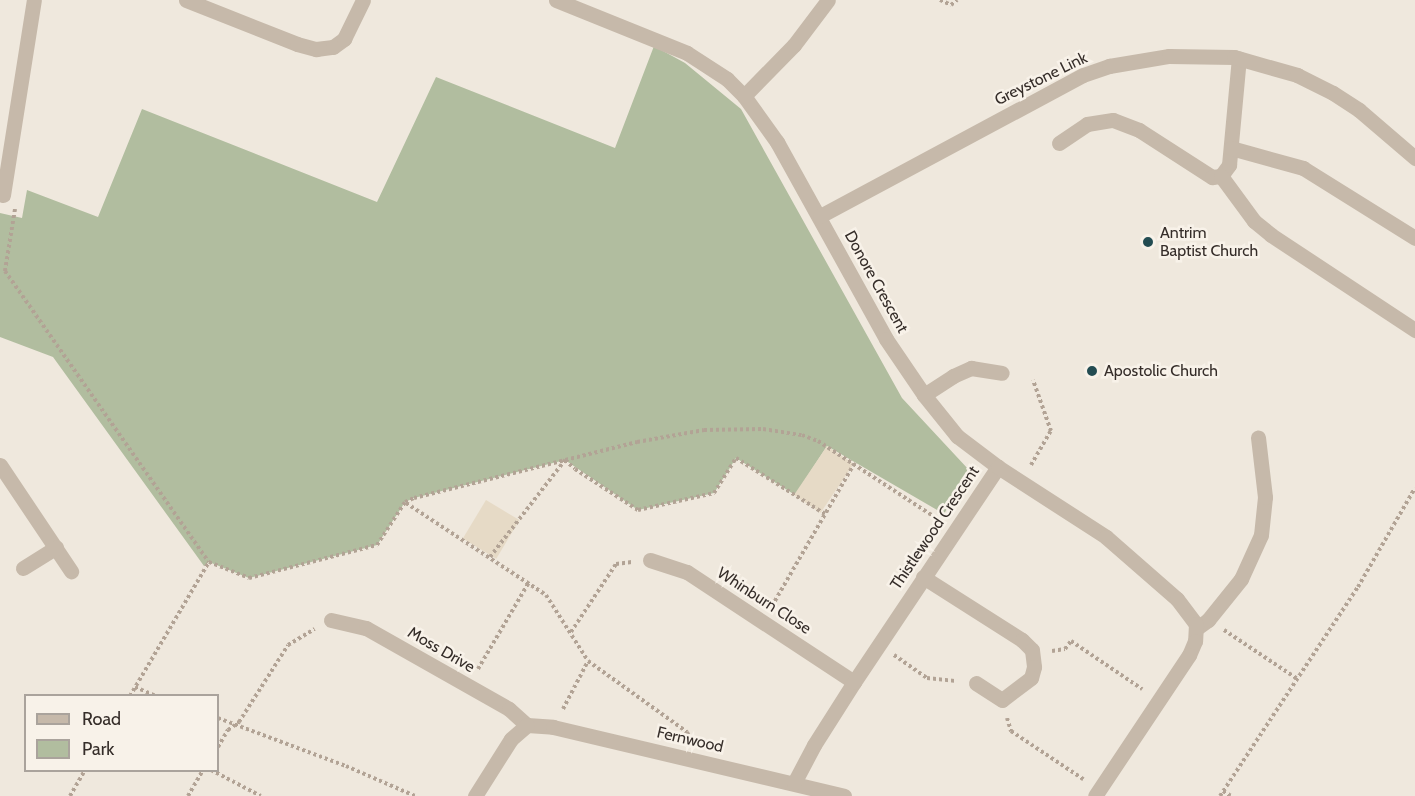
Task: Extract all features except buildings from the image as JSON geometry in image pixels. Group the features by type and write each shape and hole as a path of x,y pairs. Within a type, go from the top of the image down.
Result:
{"street":[{"path":"3,195 5,151 34,0"},
{"path":"186,0 297,44 316,49 333,48 344,39 363,0"},
{"name":"Donore Crescent","path":"556,0 687,53 727,79 744,96 777,142 886,339 924,395 957,436 998,467"},
{"path":"744,96 794,45 828,0"},
{"name":"Greystone Link","path":"820,216 1083,75 1109,66 1169,56 1200,55 1239,58 1297,75 1333,93 1359,110 1415,158"},
{"path":"1059,143 1087,124 1113,120 1139,130 1212,177 1221,176 1229,165 1239,58"},
{"path":"1231,148 1303,168 1415,238"},
{"path":"1221,176 1254,221 1271,235 1415,330"},
{"path":"924,395 965,370 977,368 1002,373"},
{"path":"1097,793 1189,655 1202,624 1241,579 1260,535 1265,497 1258,437"},
{"path":"0,465 71,571"},
{"name":"Thistlewood Crescent","path":"794,783 814,745 854,682 998,467 1087,522 1177,599 1193,618 1202,624"},
{"path":"23,568 56,547"},
{"name":"Whinburn Close","path":"650,560 687,572 854,682"},
{"path":"923,577 1022,640 1033,654 1030,678 1002,700 976,683"},
{"name":"Moss Drive","path":"331,620 366,628 509,709 527,725"},
{"path":"475,796 511,739 527,725"},
{"name":"Fernwood","path":"527,725 553,727 844,796"}],"path":[{"path":"940,0 951,5 957,0"},
{"path":"3,195 16,210 5,270 209,562 249,578 377,545 405,502 637,442 704,430 763,429 802,435 818,441 955,530"},
{"path":"1022,482 1051,431 1033,380"},
{"path":"565,460 638,510 714,493 736,458 825,514"},
{"path":"490,557 565,460"},
{"path":"762,622 854,464"},
{"path":"1220,796 1358,587 1415,488"},
{"path":"405,502 546,595 588,662 687,732 700,761"},
{"path":"571,632 616,564 650,560"},
{"path":"131,694 209,562"},
{"path":"468,686 529,582"},
{"path":"219,745 288,645 331,620"},
{"path":"1202,624 1296,678"},
{"path":"1033,654 1065,649 1071,641 1159,700"},
{"path":"879,645 927,678 976,683"},
{"path":"553,727 588,662"},
{"path":"135,687 151,694"},
{"path":"1002,700 1011,731 1097,793"},
{"path":"219,718 346,766 415,796"},
{"path":"70,796 84,772"},
{"path":"188,796 203,772"},
{"path":"213,772 261,796"},
{"path":"1223,791 1231,796"}],"green space":[{"path":"654,46 685,63 741,109 902,398 969,470 944,514 827,446 795,495 736,458 714,493 638,510 565,460 414,498 405,502 377,545 249,578 209,562 204,566 53,357 0,337 0,213 22,218 27,190 98,217 142,109 377,202 436,77 615,148"}],"shaded area":[{"path":"827,446 854,464 821,513 794,495"},
{"path":"486,500 519,520 496,559 463,539"}],"place":[{"name":"Antrim Baptist Church","path":"1148,242"},
{"name":"Apostolic Church","path":"1092,371"}]}
